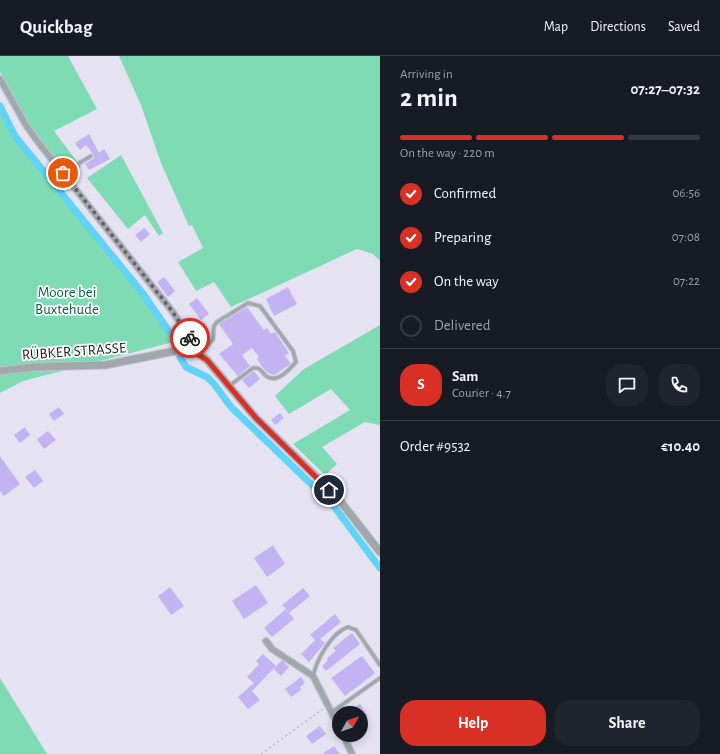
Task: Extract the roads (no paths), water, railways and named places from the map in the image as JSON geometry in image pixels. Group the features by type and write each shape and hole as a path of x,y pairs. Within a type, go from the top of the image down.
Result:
{"street":[{"path":"0,79 26,125 172,311 191,339 191,350 200,355 210,364 256,418 337,497 380,552"},
{"name":"RÜBKER STRASSE","path":"0,371 34,367 105,364 180,350 191,350"},
{"path":"266,641 272,649 312,676 332,712"},
{"path":"346,742 352,754"}],"lane":[{"path":"63,173 91,156"},
{"path":"200,355 213,339 214,326 217,322 248,303 260,306 293,351 296,362 278,378 266,376 261,370 253,368 229,386"},
{"path":"312,676 323,652 343,628 348,627 356,630 380,665"},
{"path":"340,706 380,678"}],"waterway":[{"path":"0,106 15,136 144,295 177,343"},
{"path":"180,357 186,367 207,377 231,407 333,505 380,568"}],"park label":[{"name":"Moore bei Buxtehude","path":"67,300"}]}
